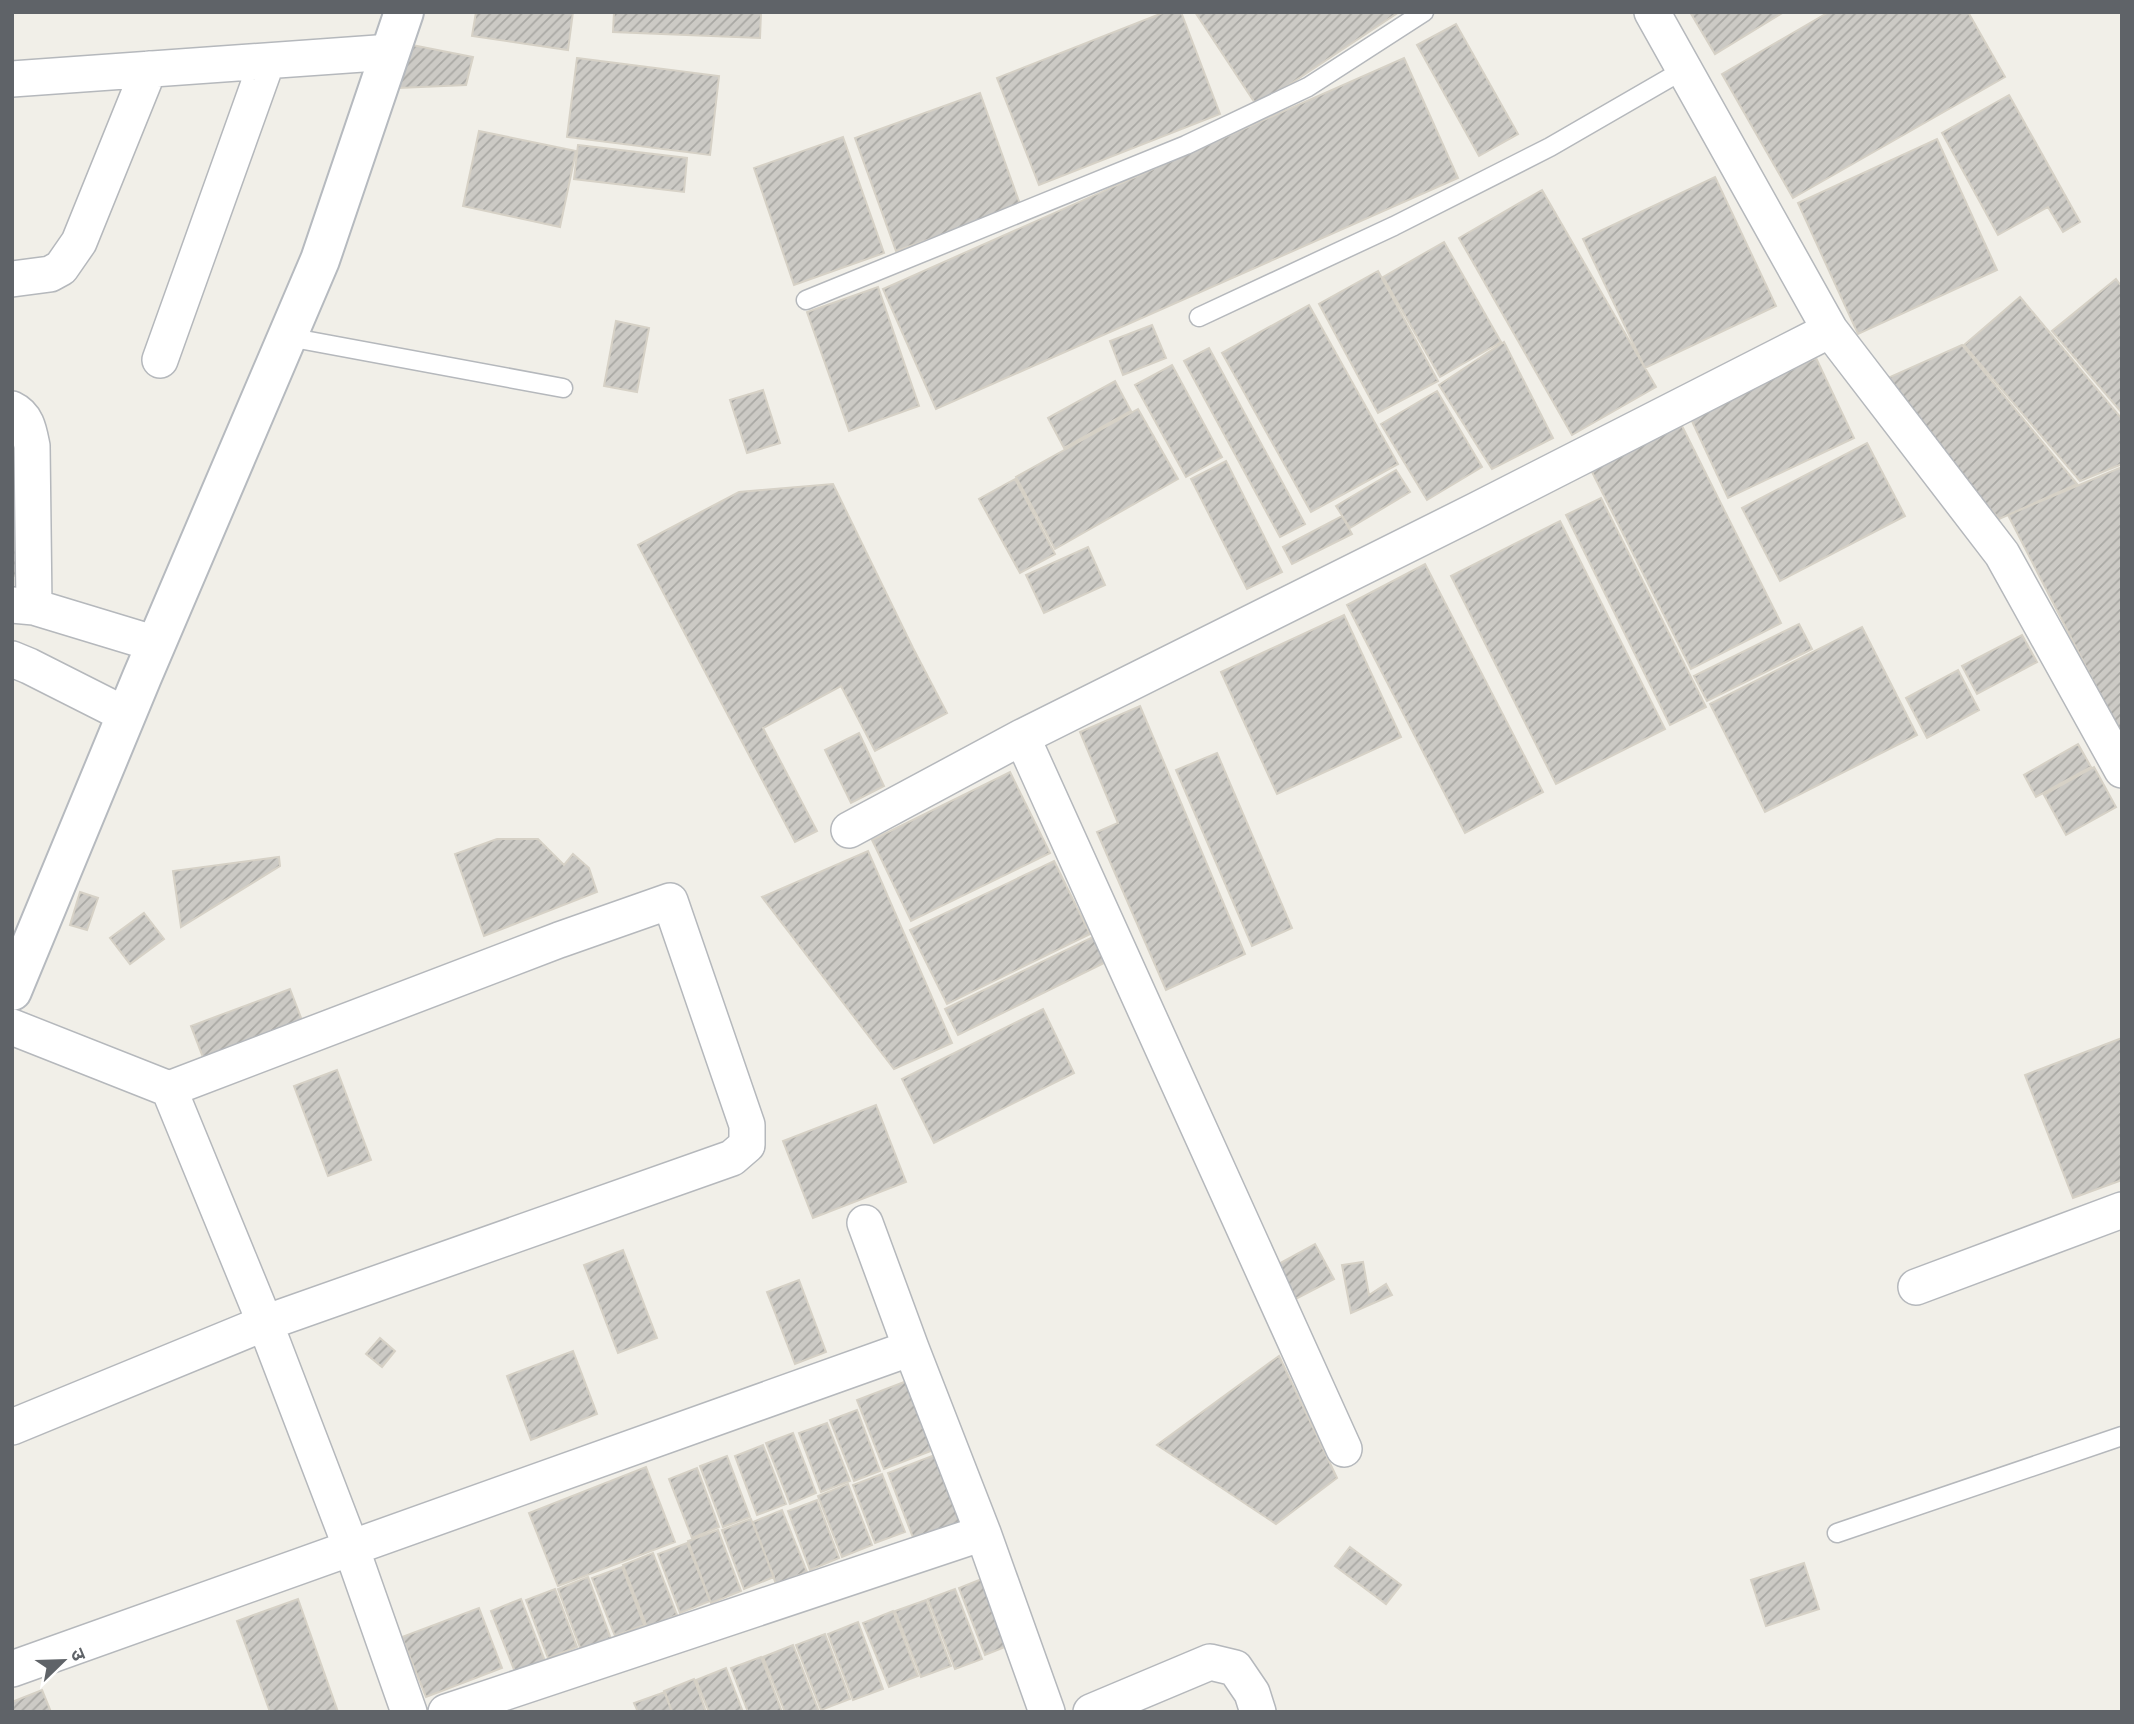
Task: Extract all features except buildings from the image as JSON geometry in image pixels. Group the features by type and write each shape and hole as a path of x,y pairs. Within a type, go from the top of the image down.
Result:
{"main road":[{"path":"12,991 126,715 320,260 404,12"}],"street":[{"path":"1652,12 1830,330 2002,554 2122,770"},
{"path":"12,79 390,52"},
{"path":"160,360 267,61"},
{"path":"12,279 50,274 61,268 79,242 149,69"},
{"path":"849,830 1022,737 1830,330"},
{"path":"12,409 17,411 28,425 32,446 23,606 156,644"},
{"path":"12,659 126,715"},
{"path":"1022,737 1343,1449"},
{"path":"12,1027 169,1089 559,940 670,901 747,1125 747,1144 732,1158 265,1323 12,1427"},
{"path":"169,1089 265,1323 352,1550 409,1712"},
{"path":"1916,1287 2122,1210"},
{"path":"865,1223 984,1533 1047,1712"},
{"path":"12,1670 911,1348"},
{"path":"446,1712 984,1533"},
{"path":"1091,1712 1210,1662 1235,1668 1252,1693 1258,1712"}],"lane":[{"path":"806,300 1186,145 1308,87 1424,12"},
{"path":"1199,317 1406,220 1549,147 1685,69"},
{"path":"288,337 563,388"},
{"path":"1837,1533 2122,1436"}]}
